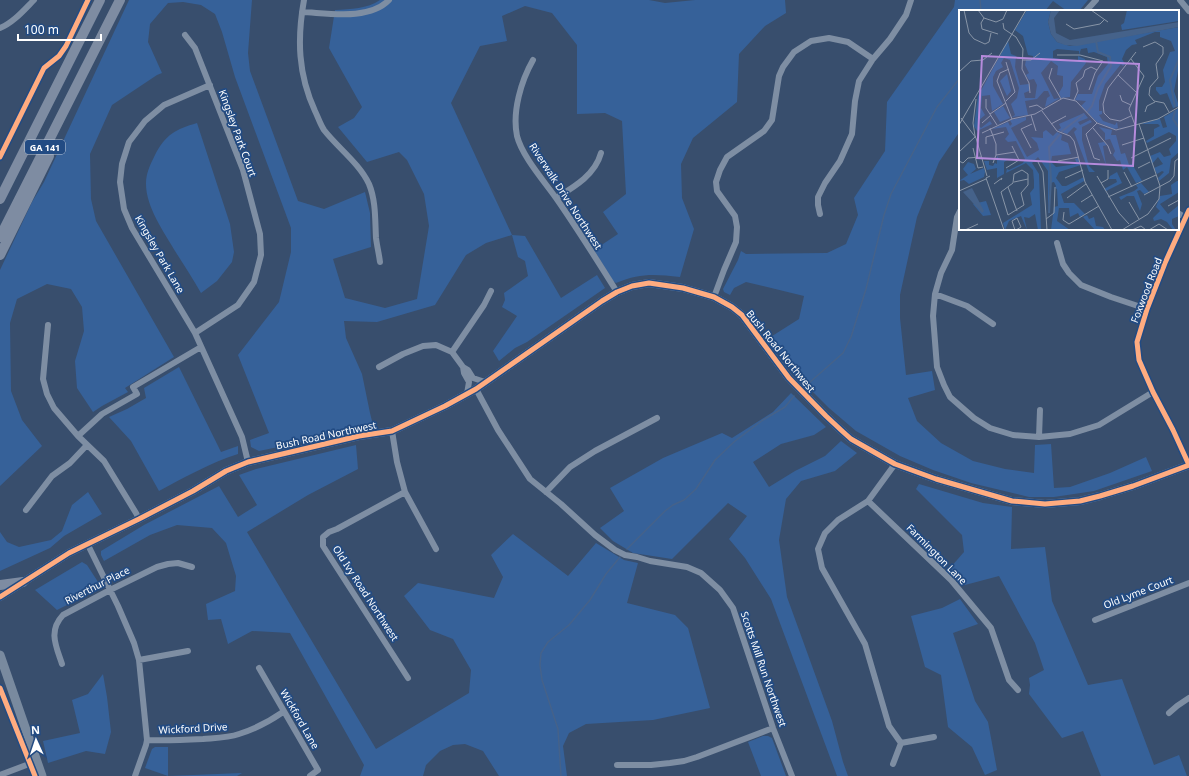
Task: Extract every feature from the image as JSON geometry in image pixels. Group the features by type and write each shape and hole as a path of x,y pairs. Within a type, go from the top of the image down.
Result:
{"highway":[{"name":"GA 141","path":"0,200 100,0"},
{"name":"GA 141","path":"0,237 120,0"},
{"path":"0,255 70,110 80,87 85,69"},
{"path":"0,586 23,582"}],"main road":[{"path":"0,655 42,776"}],"street":[{"path":"0,28 5,26 20,14 34,0"},
{"path":"304,0 299,46 304,78 311,103 323,128 356,164 369,184 374,203 376,239 380,262"},
{"path":"302,12 350,15 369,12 389,0"},
{"path":"820,214 818,197 825,183 840,161 852,134 855,100 859,82 873,59 890,39 906,15 911,0"},
{"path":"1087,10 1096,0"},
{"path":"1180,0 1189,11"},
{"name":"Kingsley Park Court","path":"186,35 195,48 243,170 260,234 261,256 254,282 238,305 195,333"},
{"path":"714,297 736,242 737,227 735,216 717,191 716,182 726,157 764,131 772,120 779,76 783,67 794,52 811,41 829,38 848,42 873,59"},
{"name":"Riverwalk Drive Northwest","path":"533,60 526,71 516,112 518,137 527,156 556,198 616,292"},
{"name":"Kingsley Park Lane","path":"210,85 164,105 145,121 129,142 122,164 120,182 124,208 132,228 195,333 242,437 248,462"},
{"path":"556,198 577,184 593,169 598,162 601,153"},
{"name":"Foxwood Road","path":"1189,210 1147,309 1137,342 1139,360 1153,392 1174,430 1189,465"},
{"path":"959,214 957,217 952,250 941,273 935,294 933,316 937,367 950,397 974,418 990,428 1013,435 1039,437 1070,434 1099,425 1153,392"},
{"path":"1179,214 1186,218"},
{"path":"1057,243 1069,274 1081,285 1147,309"},
{"name":"Bush Road Northwest","path":"0,597 69,553 88,545 193,491 226,472 248,462 359,436 392,431 445,406 476,389 616,292 632,286 649,283 683,288 714,297 732,307 742,315 789,378 851,439 894,464 936,479 1012,501 1045,504 1080,501 1100,496 1134,486 1189,465"},
{"path":"452,352 484,305 491,291"},
{"path":"935,294 967,306 993,324"},
{"path":"48,325 43,379 47,394 54,408 78,436 104,461 139,519"},
{"path":"379,367 397,356 423,346 436,345 452,352 473,378 485,382"},
{"path":"78,436 102,414 137,394 133,387 201,347"},
{"path":"463,367 464,373 469,382 467,394"},
{"name":"Scotts Mill Run Northwest","path":"476,389 498,430 530,479 561,504 595,535 614,550 625,555 687,568 701,573 720,590 733,608 773,728 792,776"},
{"path":"1039,437 1040,410"},
{"path":"546,492 570,467 596,450 656,418"},
{"path":"392,431 397,462 405,492 436,549"},
{"path":"26,510 52,476 70,463 87,444"},
{"path":"894,464 868,501 838,520 826,533 818,549 822,568 865,644 889,726 901,743"},
{"name":"Old Ivy Road Northwest","path":"405,492 329,532 323,537 322,541 323,546 408,678"},
{"name":"Farmington Lane","path":"868,501 951,580 990,628 1009,680 1018,690"},
{"path":"88,545 129,631 139,660 147,740 135,776"},
{"name":"Riverthur Place","path":"62,664 55,642 55,627 58,620 70,610 157,567 178,563 192,568"},
{"name":"Old Lyme Court","path":"1095,620 1189,583"},
{"path":"139,660 188,651"},
{"name":"Wickford Lane","path":"259,668 283,712 318,770 310,776"},
{"path":"1169,712 1189,698"},
{"name":"Wickford Drive","path":"147,740 180,740 228,737 262,725 283,712"},
{"path":"618,765 657,764 697,758 773,728"},
{"path":"901,743 934,737"},
{"path":"893,764 901,743"},
{"path":"0,775 37,761"}],"shaded area":[{"path":"129,0 252,0 248,53 250,71 298,201 324,209 365,192 370,213 371,247 333,259 345,298 385,308 417,299 429,226 424,194 407,160 399,152 367,162 338,127 354,118 362,107 329,48 335,10 364,7 380,0 649,0 665,3 695,0 785,0 786,13 765,26 739,54 737,102 693,138 681,164 682,198 694,229 680,277 647,275 632,277 616,283 613,281 594,250 618,234 603,212 626,194 622,121 605,113 577,114 577,45 552,13 525,6 502,16 507,41 480,46 451,103 512,235 486,243 466,255 435,305 377,322 344,321 346,338 362,374 373,425 346,433 259,451 251,447 250,440 269,433 238,355 279,302 291,252 291,228 235,77 222,32 215,14 201,5 183,2 168,3 150,24 148,42 162,73 112,105 90,154 91,199 96,221 174,357 125,388 128,392 93,412 77,388 75,361 84,331 82,307 71,289 47,284 17,299 10,323 11,391 22,420 42,446 0,486 0,270 32,202 44,182"},
{"path":"955,0 1088,0 1080,10 1066,10 1053,1 1046,10 959,10 959,132 939,162 917,217 900,295 900,318 906,375 932,371 935,390 908,398 917,421 941,443 973,461 1005,469 1034,473 1035,445 1051,444 1054,488 1070,487 1110,473 1146,457 1152,471 1094,491 1054,497 1029,497 971,483 933,470 900,456 856,431 829,408 791,370 769,338 799,319 804,296 746,282 734,288 730,295 724,292 723,289 741,251 746,254 827,253 846,244 858,215 854,198 885,151 887,102 954,7"},
{"path":"197,123 230,224 234,252 232,262 217,281 201,293 156,219 149,202 146,184 150,166 163,142 177,130"},
{"path":"512,235 525,236 561,298 597,275 605,288 527,342 515,348 499,361 493,351 517,316 502,307 505,300 504,293 528,276 525,261 518,257"},
{"path":"179,367 221,452 238,446 238,454 208,466 159,491 131,441 109,417 146,398 144,388"},
{"path":"791,393 826,427 814,435 781,444 753,462 769,487 795,471 825,456 841,441 857,453 835,471 801,481 786,499 779,540 787,597 832,721 848,776 837,776 771,599 745,558 729,539 747,516 728,503 672,559 633,553 613,541 600,528 624,511 610,488 663,458 722,433 732,438 773,412"},
{"path":"356,445 358,469 308,495 247,532 376,749 469,693 471,670 453,639 430,630 404,596 418,583 494,598 503,577 491,555 513,534 568,576 596,543 624,560 638,563 627,603 675,615 688,628 710,708 653,720 586,724 569,733 563,746 567,776 499,776 483,751 465,744 453,745 440,751 426,765 423,776 360,776 364,765 290,633 252,631 228,644 221,619 208,620 206,604 235,591 236,576 226,543 212,528 177,525 150,535 104,561 101,555 101,551 144,525 219,486 238,517 257,505 239,475 256,469"},
{"path":"919,484 983,503 1012,507 1011,549 1045,547 1052,601 1088,685 1122,679 1154,765 1179,755 1187,776 1101,776 1083,731 1062,738 1029,694 1029,678 1044,670 1035,643 999,576 965,585 950,568 964,552 962,535 916,489"},
{"path":"88,492 102,514 64,536 50,548 0,571 0,532 7,542 19,547 51,540 62,531 72,505"},
{"path":"82,562 87,565 100,585 99,589 57,610 35,590"},
{"path":"960,599 978,624 953,633 975,701 988,722 997,770 985,775 972,747 948,727 941,675 925,667 911,616 942,608"},
{"path":"103,674 111,732 105,754 86,751 48,763 43,741 80,733 72,700 88,694"},
{"path":"763,736 772,738 786,776 761,776 748,742"},
{"path":"155,747 168,747 168,776 145,768 152,749"},
{"path":"242,773 237,776 168,776"}],"waterway":[{"path":"980,0 981,10"},
{"path":"809,383 843,353 851,337 866,289 884,215 891,194 937,107 959,79"},
{"path":"627,549 665,511 684,500 696,489 715,460 735,441 763,420 785,407 794,396"},
{"path":"561,776 558,729 542,680 540,665 541,653 548,642 569,625 590,600 606,574 620,557"}],"cycle path":[{"path":"0,157 44,68 59,56 66,46 88,0"},
{"path":"0,597 69,553 193,491 226,471 248,462 359,436 392,431 445,406 476,389 602,301 617,292 632,286 649,283 683,288 714,297 732,307 742,315 789,378 826,416 851,439 895,464 936,479 1012,501 1045,504 1080,501 1133,486 1189,465 1139,360 1137,342 1147,309 1165,263 1189,210"},
{"path":"0,688 35,776"}]}
